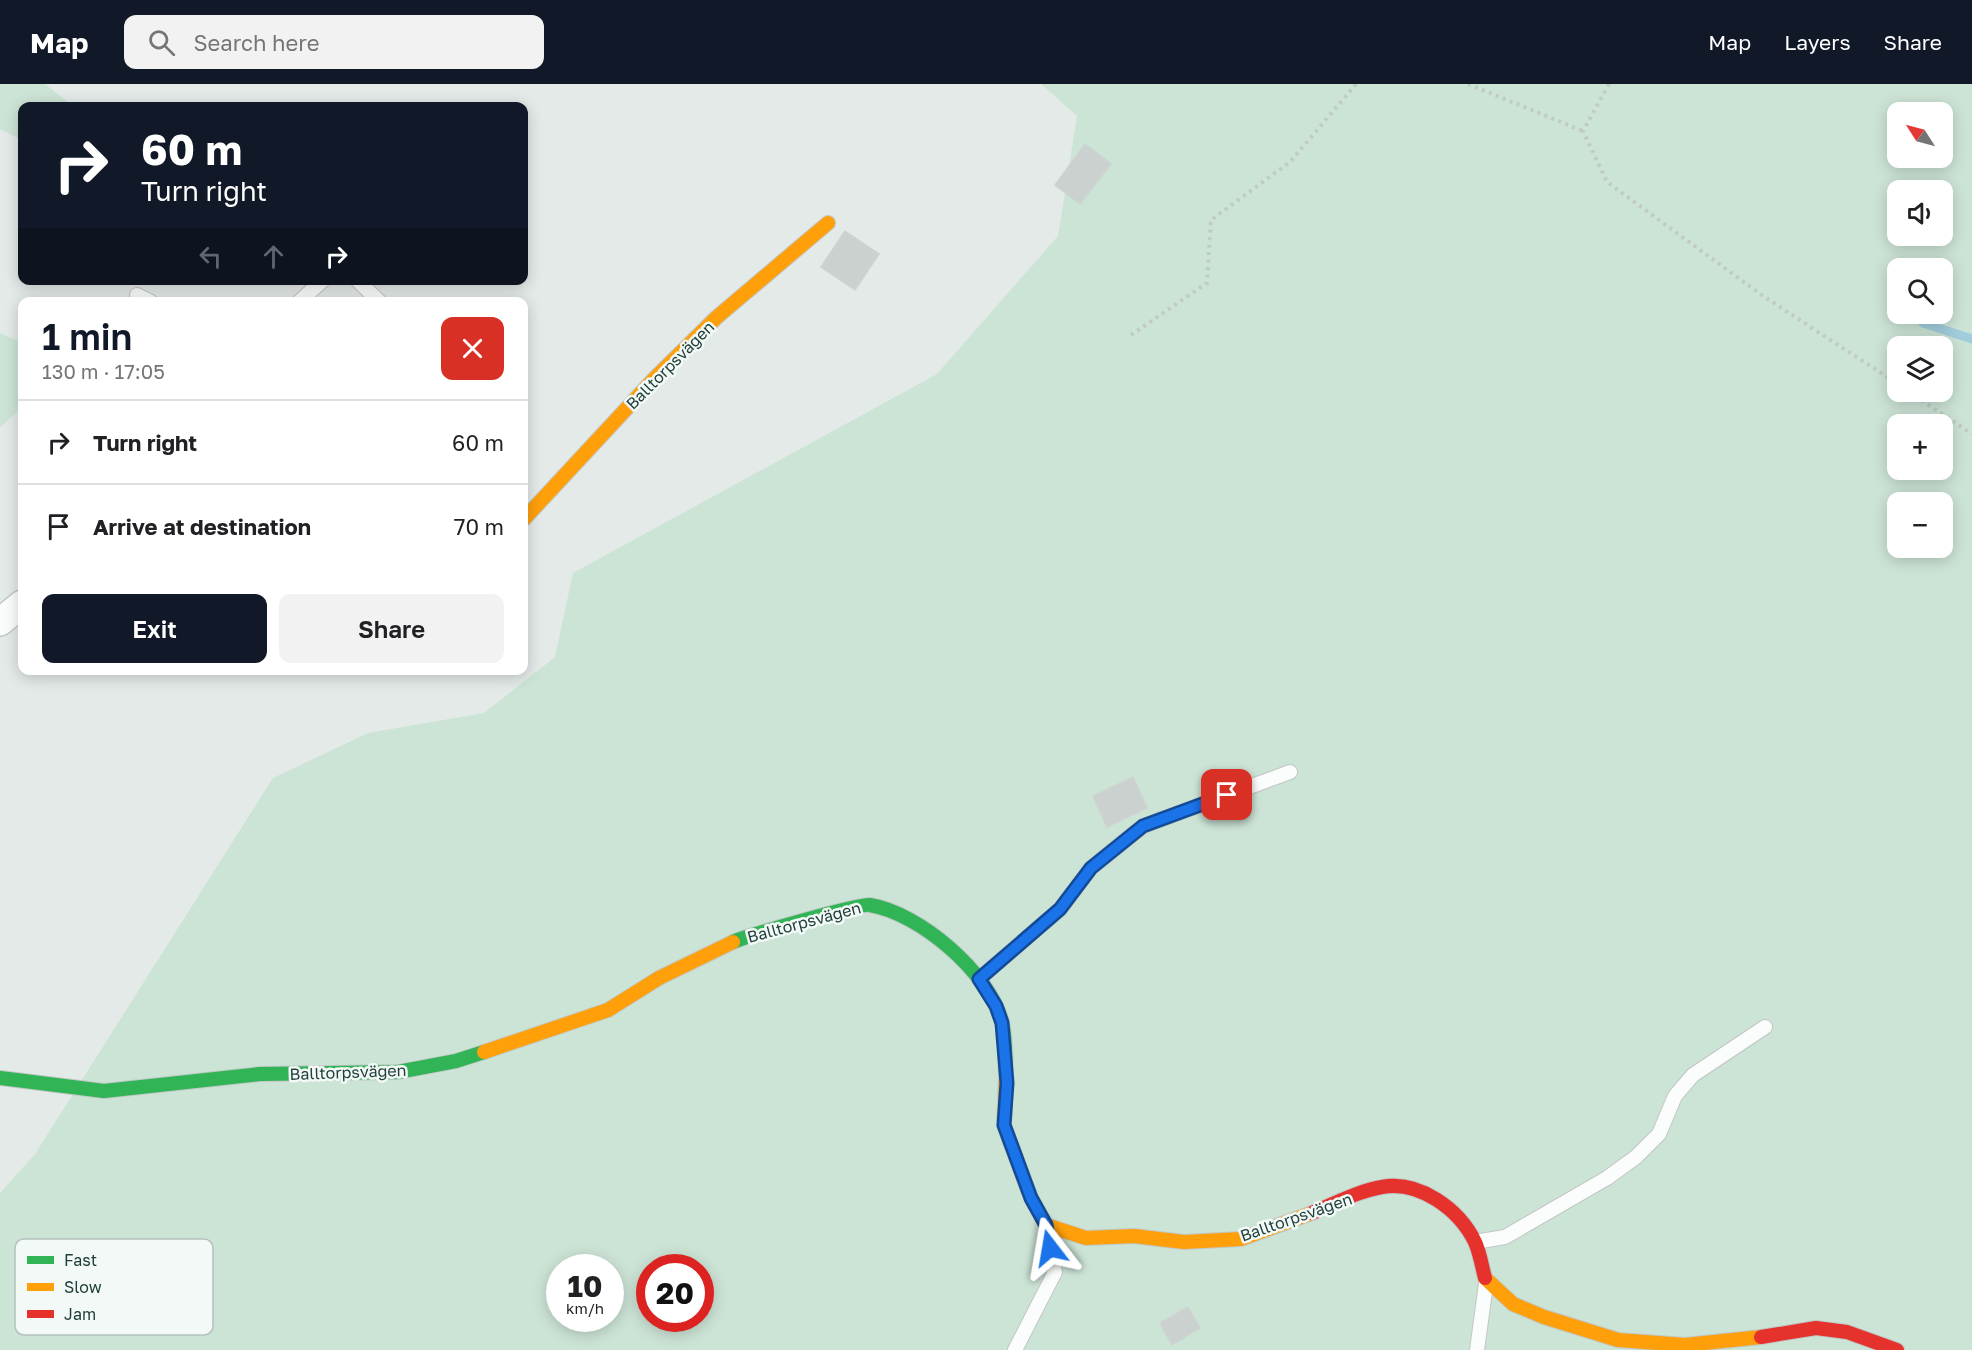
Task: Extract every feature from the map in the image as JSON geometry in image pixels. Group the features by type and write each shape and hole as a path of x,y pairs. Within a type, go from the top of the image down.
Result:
{"street":[{"name":"Balltorpsvägen","path":"528,515 646,387 701,332 828,224"},
{"path":"0,622 18,606"},
{"name":"Balltorpsvägen","path":"0,1078 104,1091 260,1074 398,1072 456,1061 608,1010 659,978 738,940 867,904 893,911 921,926 957,955 979,979 996,1006 1002,1023 1007,1083 1004,1125 1031,1198 1046,1225 1086,1238 1134,1236 1184,1242 1241,1239 1381,1187 1408,1186 1421,1190 1453,1213 1475,1242 1486,1281"},
{"path":"1486,1281 1513,1304 1618,1340 1685,1345 1735,1341 1816,1328 1847,1332 1897,1350"}],"lane":[{"path":"304,297 318,285"},
{"path":"362,285 375,297"},
{"path":"137,295 141,297"},
{"path":"979,979 1060,909 1091,868 1143,826 1290,772"},
{"path":"1475,1242 1505,1237 1607,1178 1636,1157 1659,1134 1675,1096 1693,1075 1765,1027"},
{"path":"1015,1350 1054,1272 1046,1225"},
{"path":"1477,1350 1486,1281"}],"path":[{"path":"1131,335 1207,283 1211,220 1290,162 1356,84"},
{"path":"1468,84 1583,131 1607,182 1763,296 1887,377"},
{"path":"1583,131 1610,84"},
{"path":"1924,402 1972,434"}],"green space":[{"path":"0,84 45,84 68,102 18,102 18,138 0,129"},
{"path":"1041,84 1972,84 1972,1350 0,1350 0,1193 35,1154 273,778 368,733 484,713 555,657 573,573 937,374 1058,236 1077,116"},
{"path":"0,333 18,341 18,411 0,427"}],"building":[{"path":"1085,144 1111,164 1080,204 1055,185"},
{"path":"845,231 879,254 855,290 821,267"},
{"path":"1133,777 1147,808 1107,827 1093,796"},
{"path":"1188,1307 1200,1328 1172,1345 1160,1323"}],"waterway":[{"path":"1926,324 1972,339"}],"traffic: fast":[{"path":"733,942 847,909 870,905 889,910 930,932 950,948 983,984 995,1003 1002,1022 1006,1076"},
{"path":"0,1078 104,1091 260,1074 398,1072 456,1061 484,1052"}],"traffic: slow":[{"path":"528,515 654,379 717,317 828,223"},
{"path":"484,1052 608,1010 659,978 733,942"},
{"path":"1006,1076 1004,1125 1031,1198 1046,1225 1086,1238 1134,1236 1184,1242 1241,1239 1312,1213"},
{"path":"1485,1278 1513,1304 1544,1317 1618,1340 1685,1345 1761,1337"}],"traffic: jam":[{"path":"1312,1213 1373,1189 1396,1186 1410,1188 1436,1200 1459,1218 1477,1246 1485,1278"},
{"path":"1761,1337 1816,1328 1847,1332 1897,1350"}],"route":[{"path":"1050,1248 1046,1225 1031,1198 1004,1125 1007,1083 1002,1023 996,1006 979,979 1060,909 1091,868 1143,826 1227,795"}]}
